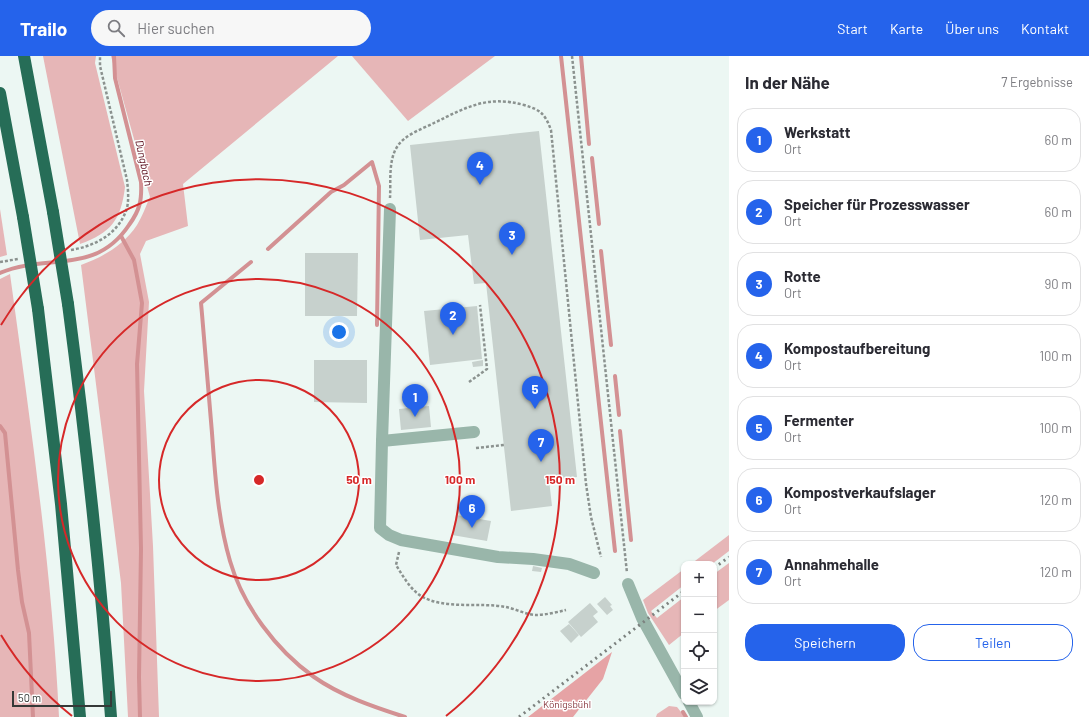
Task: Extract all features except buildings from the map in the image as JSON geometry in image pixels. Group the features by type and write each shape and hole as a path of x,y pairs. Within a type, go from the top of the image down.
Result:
{"highway":[{"path":"24,56 53,212 68,304 91,493 111,717"},
{"path":"0,93 38,309 61,504 80,717"}],"lane":[{"path":"390,209 380,528 389,535 400,540 498,557 533,559 569,564 594,573"},
{"path":"382,441 474,432"},
{"path":"628,584 642,618 681,689"},
{"path":"691,705 697,717"}],"path":[{"path":"81,248 102,240 112,230 120,220 126,208 128,193 127,180 100,66 100,56"},
{"path":"572,56 626,562"},
{"path":"390,209 393,157 397,147 417,131 462,110 484,102 495,101 510,102 534,108 542,113 548,120 551,130 586,484 601,557"},
{"path":"469,382 487,369 480,305"},
{"path":"476,448 504,445"},
{"path":"400,540 396,565 405,579 422,596 433,601 448,604 506,607 535,615 566,610"}],"shaded area":[{"path":"43,56 96,56 95,63 125,187 121,208 113,224 100,235 80,244"},
{"path":"111,56 338,56 183,184 188,226 146,241 140,254 149,302 144,391 153,546 159,717 128,717 121,583 81,265 112,250 126,239 139,222 150,197"},
{"path":"352,56 495,56 408,121"},
{"path":"0,209 7,255 0,257"},
{"path":"10,274 46,551 56,662 59,717 0,717 0,279"},
{"path":"729,535 729,551 716,561 695,561"},
{"path":"729,563 729,600 717,609 717,597 717,572"},
{"path":"681,571 681,587 651,611 657,618 681,599 681,635 669,645 648,613 643,600"},
{"path":"669,706 677,707 685,717 656,717 657,714"}],"green space":[{"name":"Königsbühl","path":"612,652 603,679 573,717 528,717"}],"waterway":[{"name":"Dungbach","path":"0,273 18,267 35,264 69,261 86,257 101,251 116,241 136,214 141,200 141,182 115,78 114,56"},
{"path":"561,56 615,551"},
{"path":"581,56 589,144"},
{"path":"592,158 599,224"},
{"path":"268,249 331,192 344,185 372,162 379,186 377,325"},
{"path":"121,236 134,260 142,303 137,364 141,549 139,677 140,717"},
{"path":"601,251 611,345"},
{"path":"251,262 201,303 214,465 223,530 230,561 243,594 252,610 274,640 300,666 324,684 335,690 370,705 405,717"},
{"path":"615,376 619,415"},
{"path":"0,426 5,433 18,570 22,602 29,633 33,717"},
{"path":"620,431 631,540"},
{"path":"683,712 686,717"}],"railway":[{"path":"717,566 729,557"},
{"path":"519,717 681,593"}],"place":[{"name":"Kompostaufbereitung","path":"480,185"},
{"name":"Rotte","path":"512,255"},
{"name":"Speicher für Prozesswasser","path":"453,335"},
{"name":"Fermenter","path":"535,409"},
{"name":"Werkstatt","path":"415,417"},
{"name":"Annahmehalle","path":"541,462"},
{"name":"Kompostverkaufslager","path":"472,528"}]}
